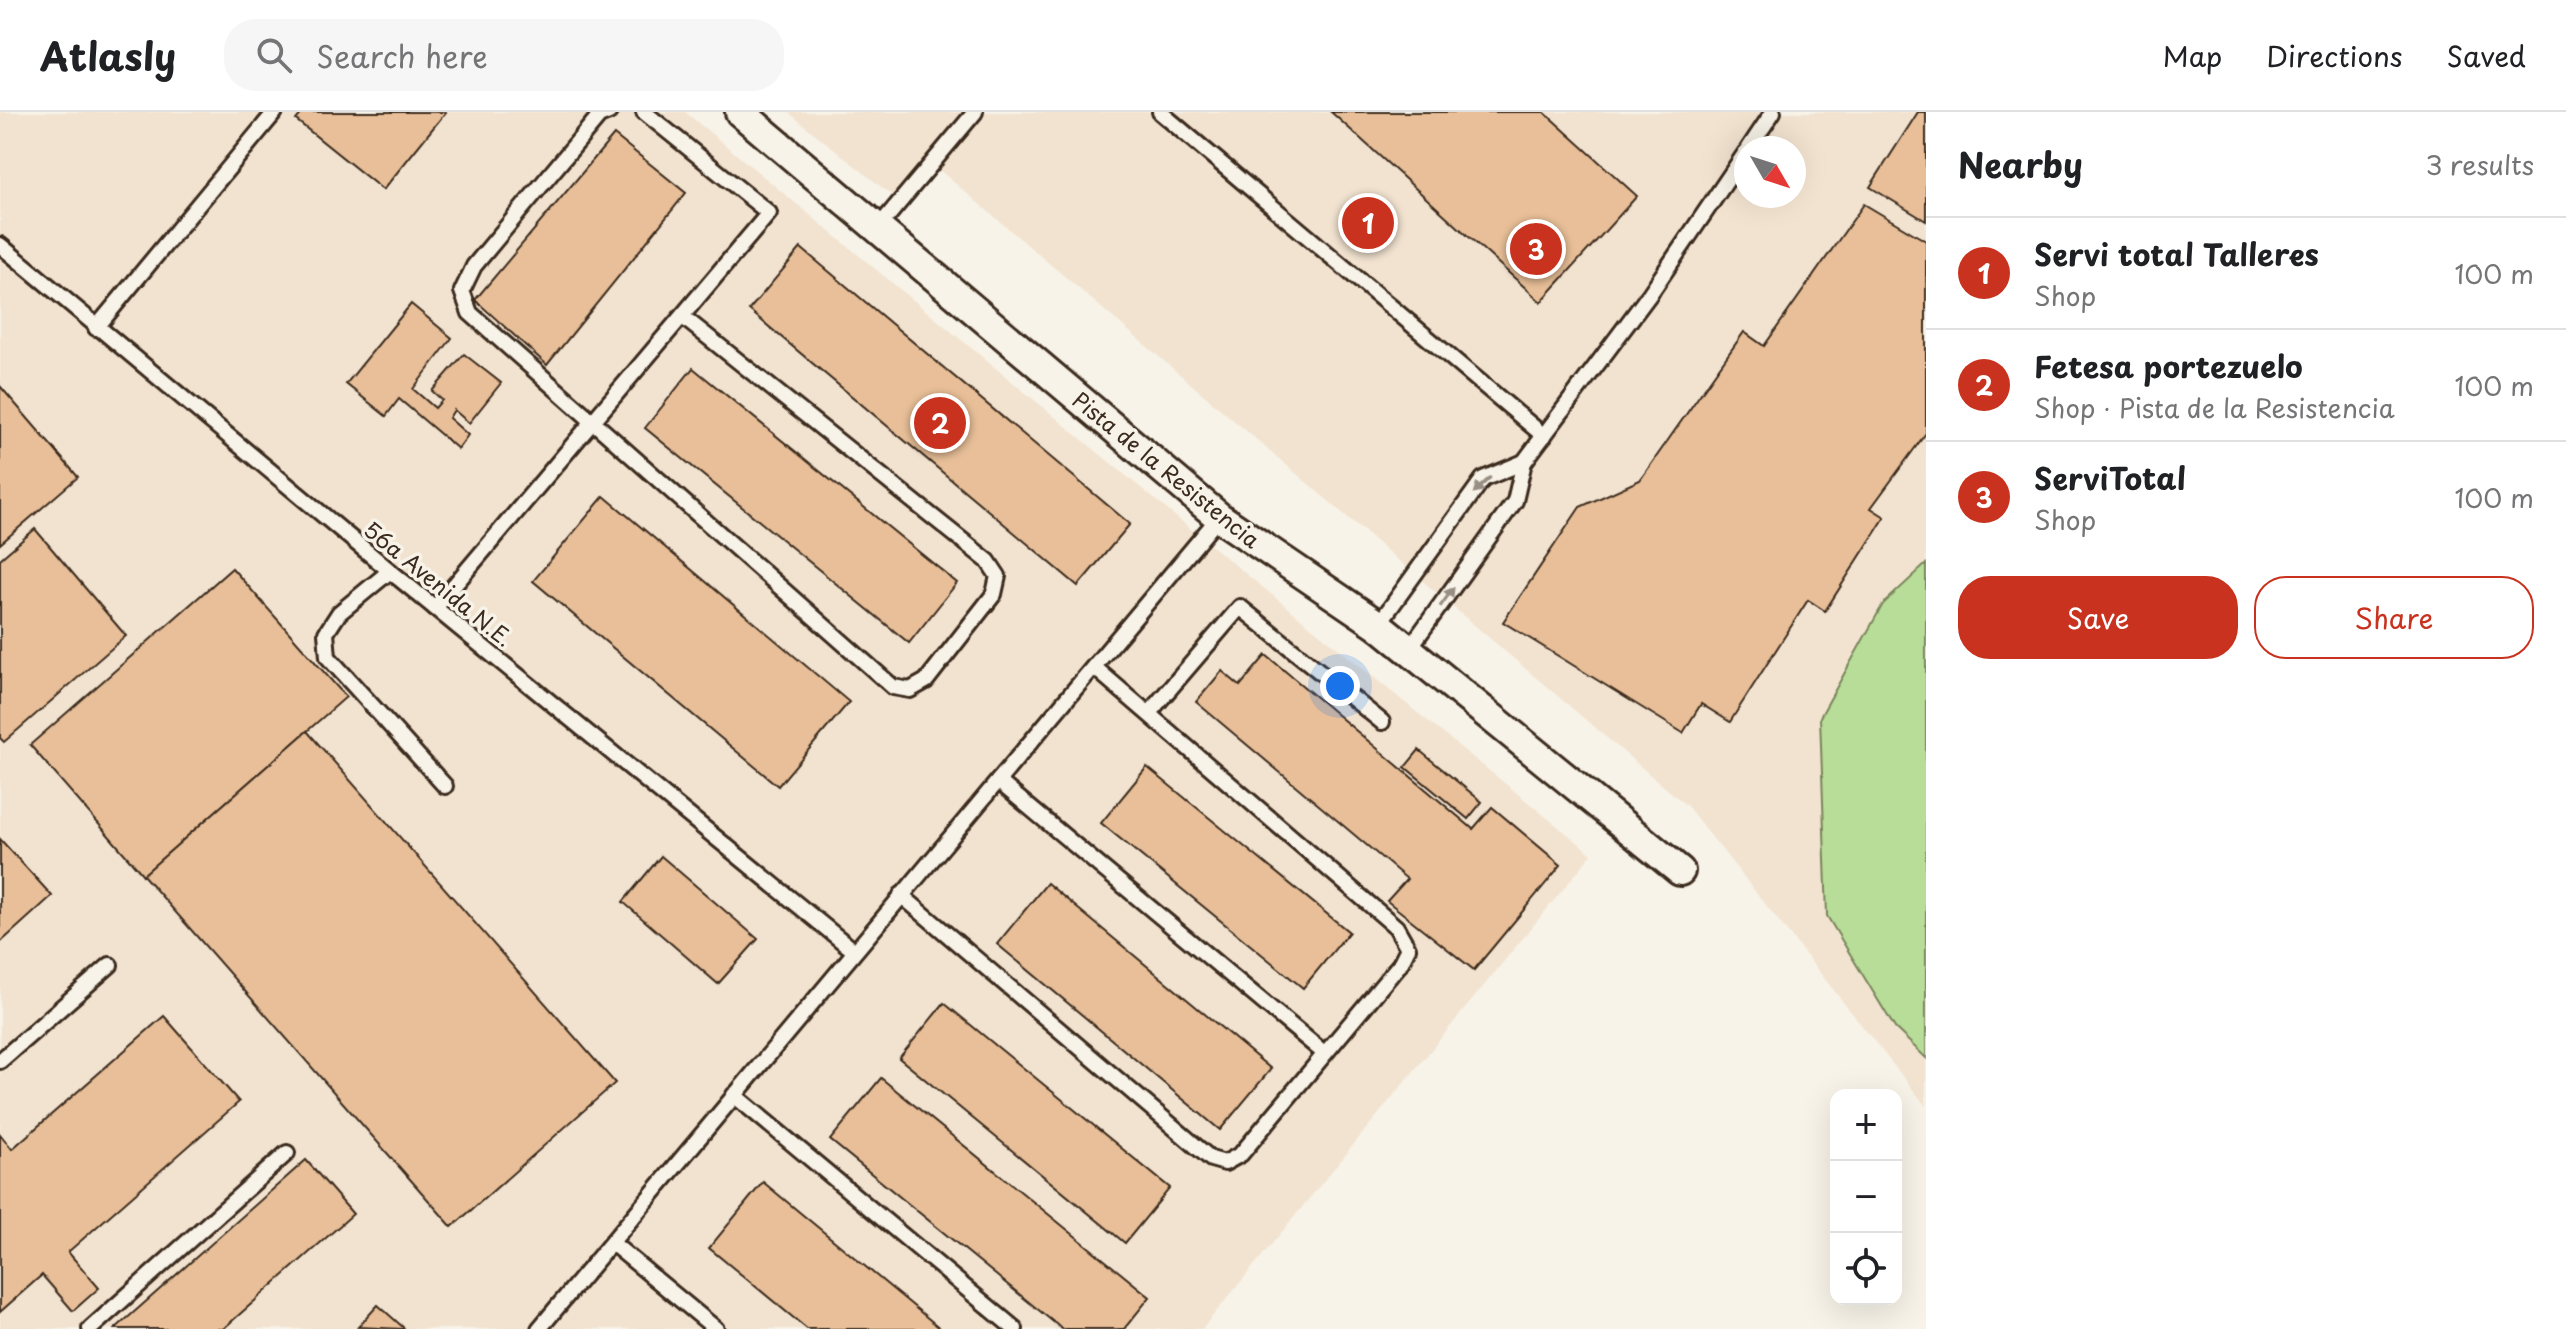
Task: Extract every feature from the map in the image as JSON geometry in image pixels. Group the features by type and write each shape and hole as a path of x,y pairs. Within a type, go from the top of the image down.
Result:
{"street":[{"name":"Pista de la Resistencia","path":"740,112 1219,517 1378,625 1680,871"}],"lane":[{"path":"96,328 275,112"},
{"path":"609,112 599,116 474,266 462,291 470,313 893,687 910,690 926,681 994,594 998,576 988,561 683,317"},
{"path":"435,608 769,213 644,112"},
{"path":"877,229 975,112"},
{"path":"1160,112 1544,436"},
{"path":"1757,136 1773,112"},
{"path":"1409,649 1515,501 1524,462 1649,295 1734,169"},
{"name":"56a Avenida N.E.","path":"0,245 390,571 853,950"},
{"path":"1378,625 1483,479 1524,462"},
{"path":"539,1329 853,950 1219,517"},
{"path":"390,571 339,613 326,633 328,657 445,786"},
{"path":"1149,713 1240,607 1382,722"},
{"path":"901,895 1211,1159 1225,1163 1241,1154 1400,964 1408,948 1396,927 1094,667"},
{"path":"998,781 1324,1053"},
{"path":"0,1061 110,965"},
{"path":"734,1095 1015,1329"},
{"path":"90,1329 287,1153"},
{"path":"612,1243 716,1329"}],"shaded area":[{"path":"0,112 685,112 1193,531 1592,854 1202,1329 0,1329"},
{"path":"788,112 1926,112 1926,1106 1687,806 930,162 900,202"}],"green space":[{"path":"1926,564 1926,1058 1895,1028 1827,916 1820,717 1883,604"}],"building":[{"path":"303,112 446,112 383,190 296,120"},
{"path":"1331,112 1544,112 1637,196 1541,302"},
{"path":"1918,112 1926,112 1926,221 1870,187"},
{"path":"614,135 686,193 547,365 475,300"},
{"path":"1864,204 1926,241 1926,433 1871,508 1885,517 1825,611 1808,600 1730,722 1701,704 1683,733 1503,622 1580,507 1640,480 1744,332 1764,346"},
{"path":"801,248 1130,524 1078,586 749,310"},
{"path":"411,304 452,338 413,389 435,408 442,400 432,391 464,354 501,383 469,423 454,410 449,418 468,435 458,449 399,399 386,416 346,384"},
{"path":"693,368 957,583 909,643 645,428"},
{"path":"0,386 78,477 0,544"},
{"path":"604,496 849,702 778,786 533,581"},
{"path":"35,529 126,636 4,742 0,738 0,559"},
{"path":"232,568 346,697 143,875 30,745"},
{"path":"1266,655 1473,829 1492,807 1561,865 1474,970 1387,901 1407,879 1196,702 1222,671 1240,686"},
{"path":"307,731 615,1083 452,1227 143,875"},
{"path":"1419,750 1482,802 1468,819 1405,767"},
{"path":"1147,767 1349,932 1303,988 1101,823"},
{"path":"0,839 52,896 0,943"},
{"path":"661,856 758,939 718,984 623,902"},
{"path":"1047,883 1271,1069 1220,1130 997,944"},
{"path":"944,1003 1170,1188 1125,1243 899,1058"},
{"path":"164,1016 239,1102 68,1252 99,1288 73,1311 42,1275 0,1312 0,1134 12,1149"},
{"path":"881,1078 1150,1297 1124,1329 1062,1329 830,1140"},
{"path":"306,1160 353,1214 223,1329 115,1329"},
{"path":"763,1182 941,1329 807,1329 709,1248"},
{"path":"378,1305 404,1328 358,1327"}],"place":[{"name":"Servi total Talleres","path":"1368,223"},
{"name":"ServiTotal","path":"1536,249"},
{"name":"Fetesa portezuelo","path":"940,423"}]}
